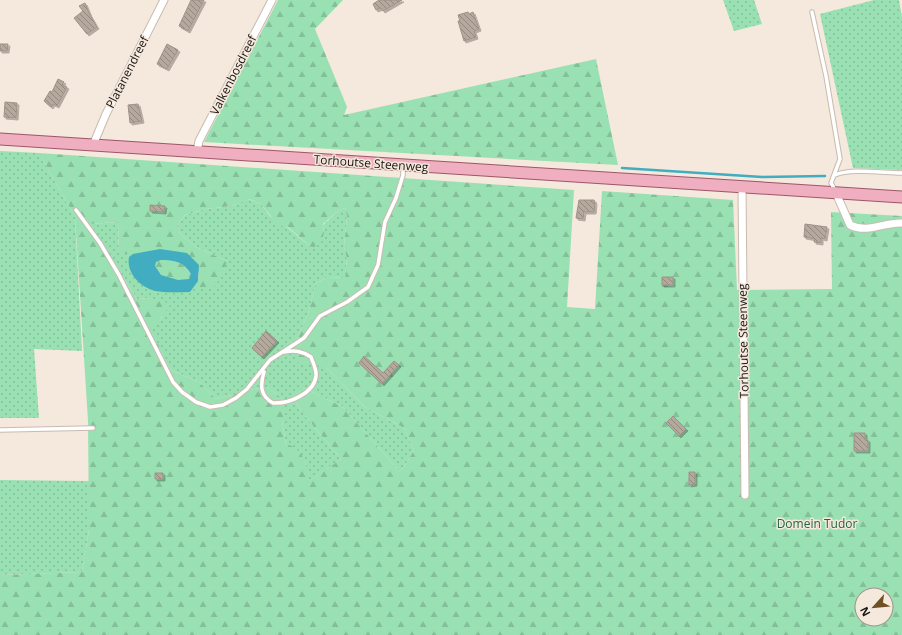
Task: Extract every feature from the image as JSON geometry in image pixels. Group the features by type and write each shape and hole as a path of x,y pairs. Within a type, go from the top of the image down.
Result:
{"main road":[{"name":"Torhoutse Steenweg","path":"0,139 902,197"}],"street":[{"name":"Platanendreef","path":"93,145 106,114 164,0"},
{"name":"Valkenbosdreef","path":"197,152 199,141 272,0"},
{"name":"Torhoutse Steenweg","path":"742,187 745,495"},
{"path":"836,193 850,225 858,229 870,229 890,223 902,222"}],"lane":[{"path":"812,12 826,76 840,159 831,183 836,193"},
{"path":"76,210 100,243 119,275 174,382 182,392 196,402 210,407 224,405 246,389 264,370 270,360 304,338 320,316 347,302 368,287 378,265 385,222 396,198 403,174 403,166"},
{"path":"835,175 855,172 902,173"},
{"path":"264,370 261,387 263,394 273,403 289,402 306,392 313,385 316,376 311,357 293,350 281,352"},
{"path":"0,430 93,428"}],"green space":[{"path":"278,0 343,0 315,29 347,107 344,115 596,59 618,165 204,142"},
{"path":"723,0 754,0 762,24 734,31"},
{"path":"874,0 899,0 902,17 902,170 853,168 820,14"},
{"path":"0,151 39,153 75,217 82,351 34,349 39,418 0,418"},
{"name":"Domein Tudor","path":"39,153 574,190 567,307 595,309 602,191 733,200 737,290 832,289 831,212 902,216 902,635 0,635 0,575 82,572 89,530 88,421 75,217","holes":["249,199 261,204 278,225 288,227 312,248 321,243 324,233 323,224 339,210 345,208 347,216 344,247 347,259 345,278 328,277 316,283 308,314 296,341 297,362 326,367 365,407 404,428 414,450 404,467 399,471 343,407 304,388 293,397 301,411 341,459 309,481 304,458 292,446 286,444 282,421 285,410 284,400 267,387 216,399 199,382 171,370 150,328 162,318 161,317 171,304 151,298 137,299 90,224 118,222 119,253 133,254 160,249 199,273 198,281 193,288 212,289 221,278 227,261 196,247 178,232 179,223 185,215 205,209 232,206"]},
{"path":"248,199 261,204 270,216 287,227 312,248 324,233 323,225 339,210 345,208 347,216 344,247 347,259 345,278 328,277 316,283 308,314 296,341 326,367 365,407 404,428 414,450 404,467 399,471 343,407 304,388 293,397 301,411 341,459 308,482 305,462 286,444 282,421 284,400 267,387 216,399 199,382 171,370 149,327 162,318 151,298 137,299 90,224 118,222 119,253 160,249 198,281 227,261 196,247 178,232 179,223 185,215 205,209 232,206"},
{"path":"161,260 170,260 182,264 191,274 189,280 178,280 161,275 155,266 156,262"},
{"path":"0,480 89,481 89,530 82,572 0,575"}],"water":[{"path":"160,249 187,253 199,265 198,281 190,292 164,292 149,289 139,283 132,274 129,257 133,254","holes":["166,260 182,264 191,274 189,279 178,280 161,275 155,266 156,262"]}],"building":[{"path":"191,0 204,0 188,31 179,26"},
{"path":"379,0 402,0 383,11 381,8 376,10 373,4"},
{"path":"85,3 97,27 87,34 74,18 83,11 79,6"},
{"path":"468,12 469,14 473,12 479,29 474,31 476,37 464,41 458,21 460,21 458,15"},
{"path":"0,44 8,44 7,51 0,51"},
{"path":"167,44 178,50 167,69 157,64"},
{"path":"58,79 64,82 62,85 67,87 57,106 53,104 51,107 44,101 50,91 52,92"},
{"path":"5,102 17,103 16,118 4,117"},
{"path":"138,104 142,121 130,123 128,105"},
{"path":"579,200 594,200 595,203 594,212 584,212 583,219 576,218"},
{"path":"150,205 165,206 164,212 150,211"},
{"path":"805,224 827,227 825,239 821,238 821,243 814,242 815,239 804,237"},
{"path":"662,277 673,277 673,285 662,285"},
{"path":"266,331 277,341 262,357 252,348"},
{"path":"364,356 383,373 394,361 399,365 382,384 359,363"},
{"path":"673,416 686,429 679,436 666,423"},
{"path":"854,433 865,433 865,440 868,440 868,451 854,451"},
{"path":"689,472 695,472 695,484 689,485"},
{"path":"155,473 163,473 163,479 155,479"}],"waterway":[{"path":"622,168 762,177 825,176"}]}
